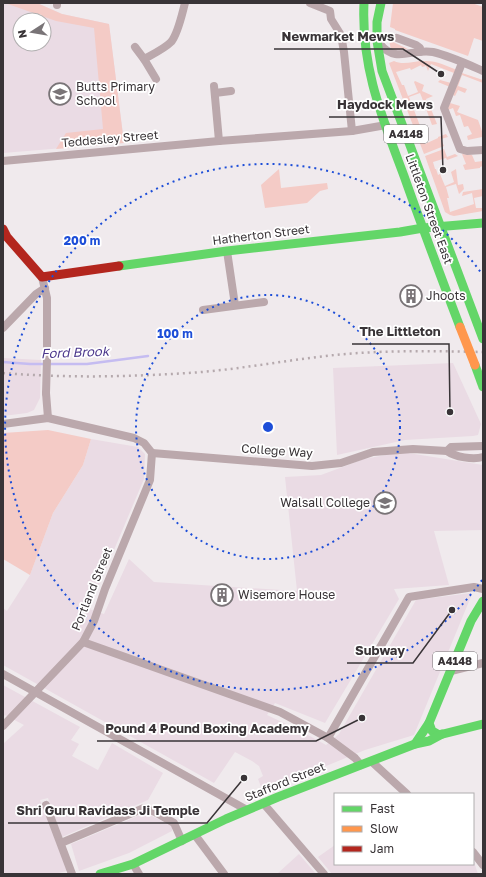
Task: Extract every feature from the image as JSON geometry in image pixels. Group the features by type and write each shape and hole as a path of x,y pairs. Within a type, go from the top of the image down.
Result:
{"main road":[{"name":"Littleton Street East","path":"380,3 377,22 377,41 382,71 483,339"},
{"name":"Littleton Street East","path":"362,6 367,57 386,125 422,228 483,386"},
{"name":"Hatherton Street","path":"42,277 227,250 400,232 422,228 483,223"},
{"path":"4,235 42,277"},
{"name":"A4148","path":"429,723 471,621 483,601"},
{"path":"429,723 430,729 438,734"},
{"path":"415,744 429,723"},
{"name":"Stafford Street","path":"100,874 132,864 263,803 415,744 426,744 434,740 438,734 483,724"}],"street":[{"path":"144,59 163,48 171,41 175,35 185,3"},
{"path":"310,3 330,11 331,19 342,35 352,131"},
{"path":"397,38 416,45 420,48 420,52"},
{"path":"377,41 383,49 391,54 399,55 431,52 462,62 483,71"},
{"path":"135,48 144,59 156,79"},
{"path":"462,62 451,94 444,108 458,147 463,151 483,150"},
{"path":"219,141 214,90 231,91"},
{"name":"Teddesley Street","path":"3,161 219,141 352,131 386,125"},
{"path":"227,250 235,305"},
{"path":"42,277 47,298 48,327 46,392 48,418"},
{"path":"3,328 36,294 45,288"},
{"path":"203,310 264,302"},
{"path":"3,424 48,418 134,438 144,443 152,453"},
{"name":"College Way","path":"447,451 451,447 483,446"},
{"name":"College Way","path":"152,453 312,466 341,462 373,452 413,449 447,451 452,455 483,458"},
{"name":"Portland Street","path":"152,453 150,480 105,589 94,621 83,642 280,712 328,738 355,758 361,765"},
{"path":"328,738 410,596 474,587 483,589"},
{"path":"3,726 83,642"},
{"path":"451,671 483,663"},
{"path":"3,674 34,693 247,810"},
{"path":"370,761 406,793"},
{"path":"263,803 324,874"},
{"path":"46,805 72,874"},
{"path":"60,843 144,808 155,812 174,823 182,841"},
{"path":"195,835 224,874"},
{"path":"474,853 483,865"},
{"path":"132,864 139,874"}],"shaded area":[{"name":"Butts Primary School","path":"3,3 37,3 62,14 109,24 124,143 3,153"},
{"path":"5,3 37,3 62,14 109,24 124,143 56,149 66,133 103,129 94,28 52,20 52,12 30,12"},
{"path":"393,3 472,3 483,7 483,41 474,38 468,56 395,30 390,27"},
{"path":"387,33 395,35 393,42 408,49 391,49"},
{"path":"394,61 406,63 430,61 457,70 450,87 438,82 440,80 451,83 454,73 431,64 428,71 426,66 422,67 421,65 411,70 410,68 396,72 402,85 404,85 408,96 418,92 414,82 415,81 424,85 422,91 433,96 426,99 427,102 424,103 420,93 409,97 422,131 425,144 446,134 448,137 441,139 444,146 424,154 389,63"},
{"path":"462,73 483,80 483,83 462,75 458,86 467,89 465,93 458,90 455,96 453,95"},
{"path":"450,103 460,106 457,112 478,120 483,134 482,137 468,140 467,136 472,134 468,126 464,127 460,115 456,116 453,108 448,110"},
{"path":"425,106 428,110 431,109 437,124 432,125"},
{"path":"444,149 447,157 455,154 458,156 447,160 446,158 433,162 438,175 440,174 445,186 454,182 451,172 456,169 458,185 463,184 464,189 459,194 456,184 446,187 449,198 447,198 450,212 474,204 472,193 462,196 463,192 483,189 483,196 474,198 476,208 483,208 483,211 454,216 445,212 425,156"},
{"path":"462,154 472,155 475,162 483,161 483,166 480,168 465,170 463,165 466,164"},
{"path":"279,169 281,188 327,183 328,189 320,191 307,203 265,208 261,185"},
{"path":"3,358 41,360 40,398 34,410 27,413 3,416"},
{"path":"453,363 481,424 478,435 405,440 337,455 333,368"},
{"path":"48,430 91,439 83,465 53,513 30,575 3,559 3,433"},
{"path":"91,439 138,447 145,454 144,479 89,609 104,614 129,559 154,582 297,591 285,477 321,475 364,459 402,452 483,465 483,530 434,531 449,585 394,589 399,599 325,723 275,703 267,715 326,745 339,734 416,600 471,593 472,594 414,735 365,750 263,792 258,779 263,776 259,766 235,752 214,783 3,665 3,608 7,611 30,575 53,513 83,465"},
{"path":"3,685 80,727 71,740 79,744 72,756 98,770 112,743 163,773 148,800 62,837 48,798 40,800 67,871 54,874 3,874 3,744 24,725 5,715 3,717"},
{"path":"145,813 173,826 172,831 129,853 79,871 71,844"},
{"path":"334,846 334,865 474,865 474,862 478,874 332,874 318,857"},
{"path":"299,854 316,874 277,874"}],"waterway":[{"name":"Ford Brook","path":"3,362 30,364 87,364 148,356"}],"railway":[{"path":"3,373 72,376 188,373 353,353 409,351 483,352"}],"traffic: fast":[{"path":"364,3 366,49 375,92 388,133 460,327"},
{"path":"381,3 377,22 377,41 382,71 483,339"},
{"path":"119,266 227,251 400,232 423,228 483,223"},
{"path":"475,365 483,387"},
{"path":"483,601 471,621 429,723 432,731 439,735 483,724"},
{"path":"415,744 429,723"},
{"path":"100,874 133,864 226,819 278,797 415,744 429,741 442,734"}],"traffic: jam":[{"path":"3,229 7,237 42,277 119,266"}],"traffic: slow":[{"path":"460,327 475,365"}],"place":[{"name":"Newmarket Mews","path":"441,74"},
{"name":"Butts Primary School","path":"60,94"},
{"name":"Haydock Mews","path":"443,170"},
{"name":"Jhoots","path":"411,296"},
{"name":"The Littleton","path":"450,412"},
{"name":"Walsall College","path":"385,503"},
{"name":"Wisemore House","path":"222,595"},
{"name":"Subway","path":"452,610"},
{"name":"Pound 4 Pound Boxing Academy","path":"362,718"},
{"name":"Shri Guru Ravidass Ji Temple","path":"244,778"}]}
